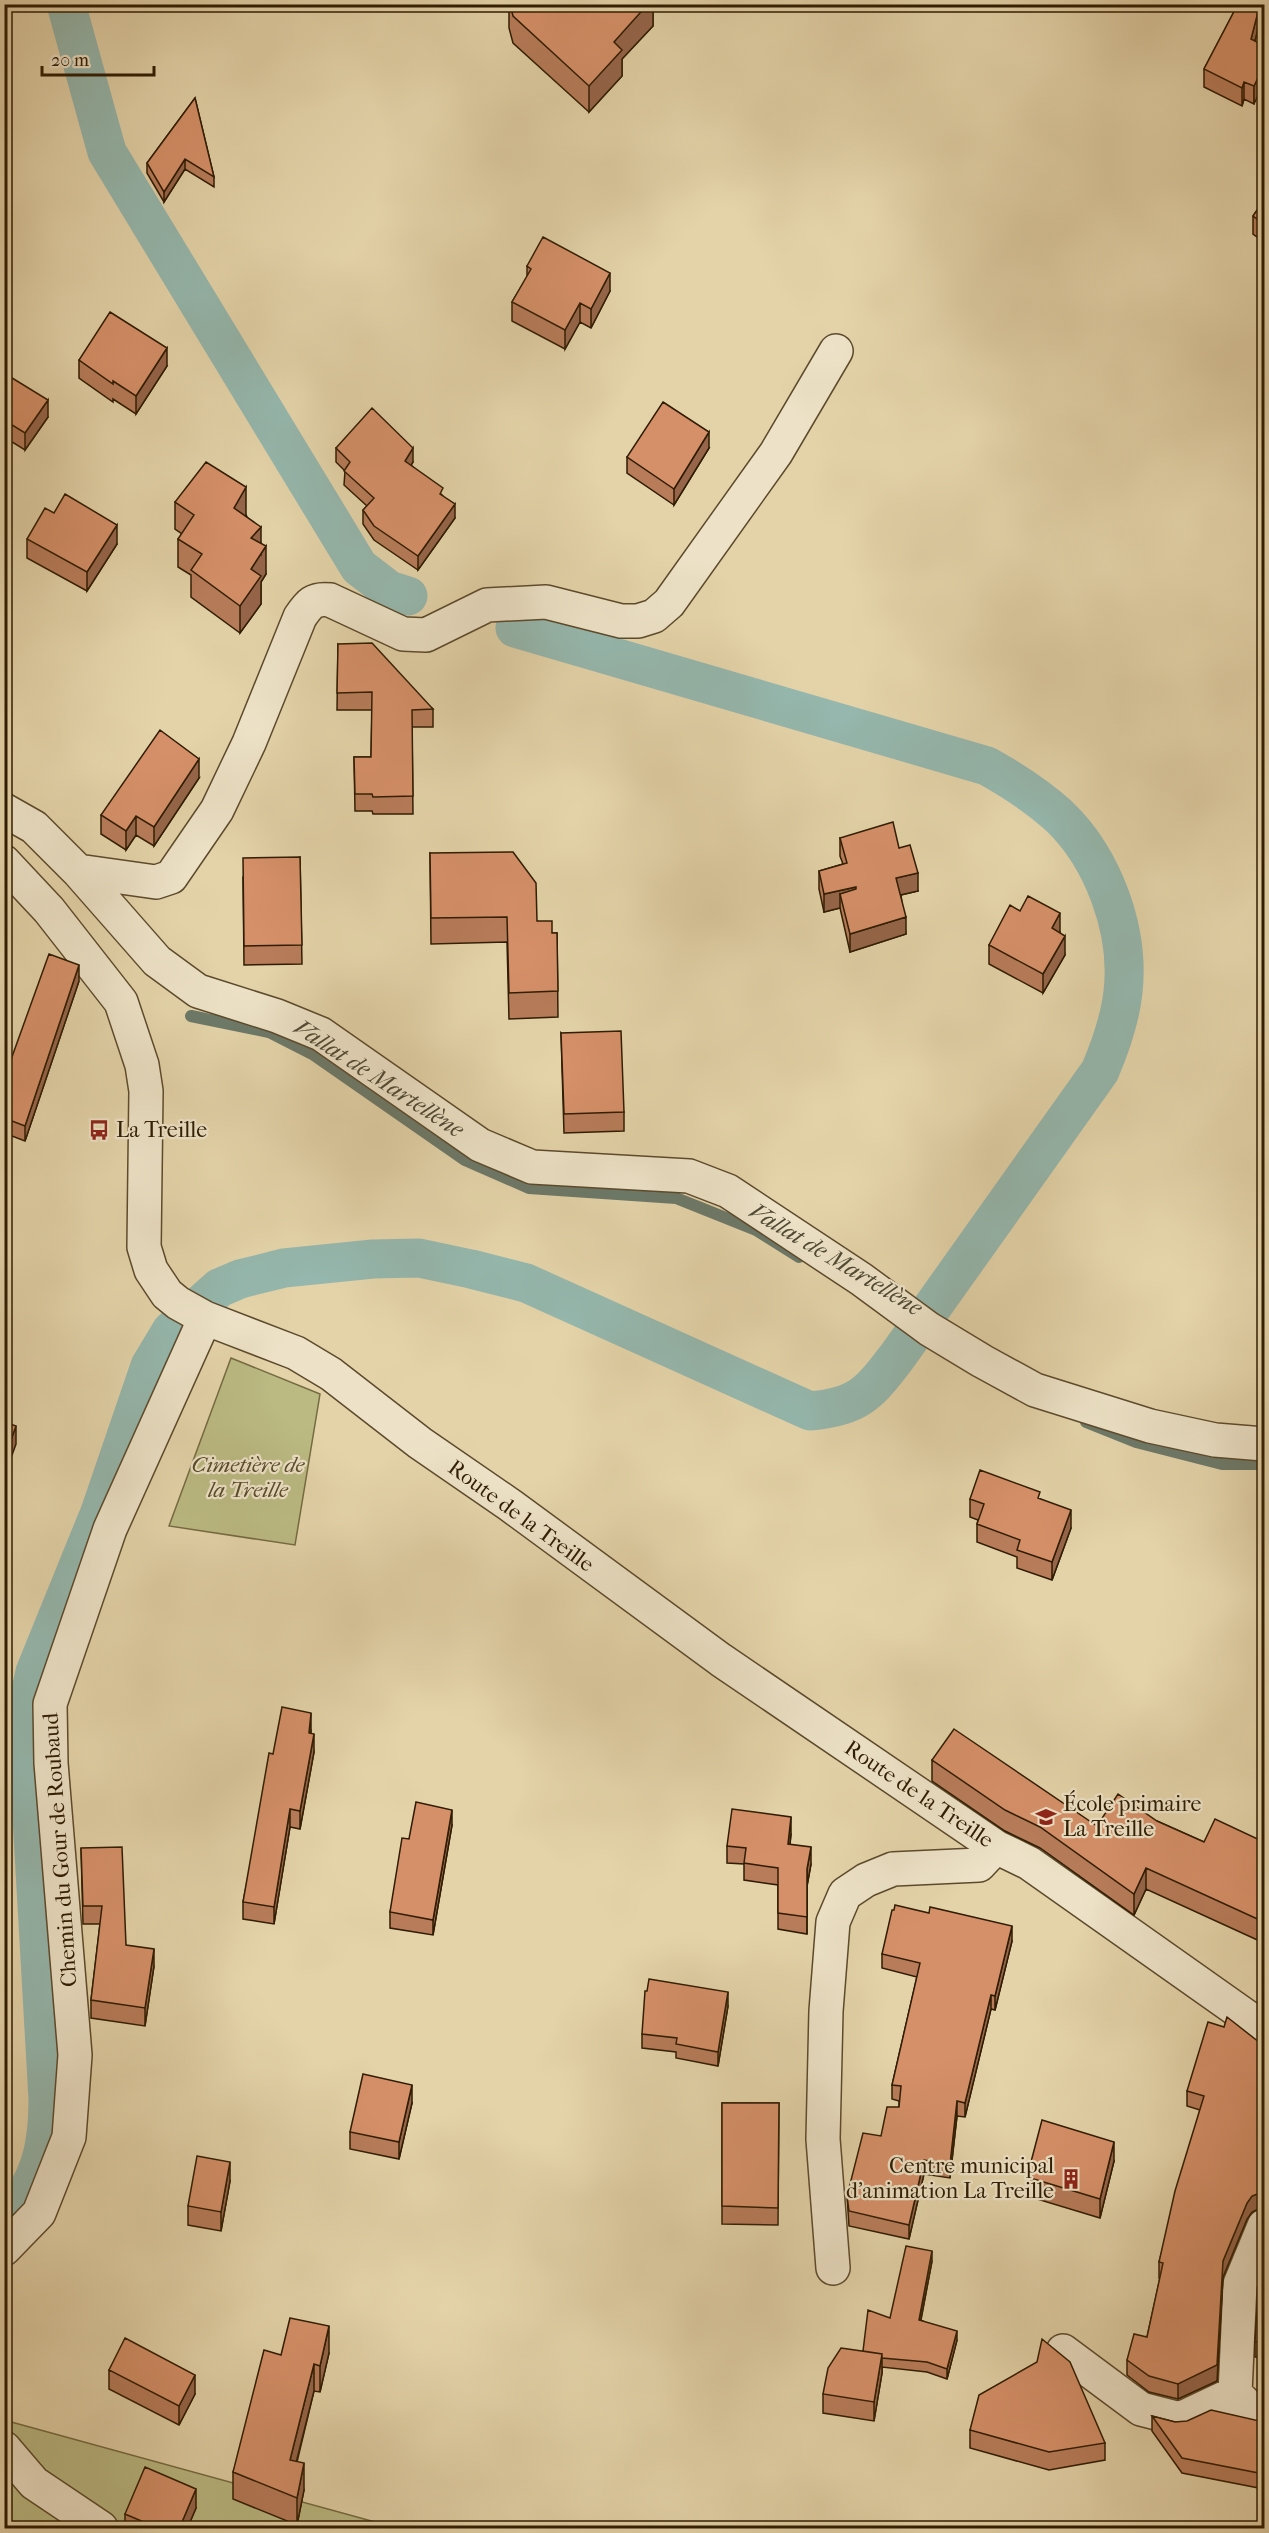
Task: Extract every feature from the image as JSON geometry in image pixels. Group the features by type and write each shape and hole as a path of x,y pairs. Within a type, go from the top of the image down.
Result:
{"street":[{"path":"78,871 156,882 171,877 217,810 249,743 300,617 309,603 318,599 330,600 403,634 426,634 487,605 546,602 621,621 638,621 654,616 669,603 776,453 836,351"},
{"path":"4,810 34,827 78,871 157,961 198,991 277,1016 321,1034 480,1145 532,1167 688,1176 698,1179 728,1191 861,1279 929,1329 1035,1390 1150,1426 1215,1440 1264,1443"},
{"name":"Route de la Treille","path":"4,862 50,910 121,1002 142,1065 146,1090 144,1247 151,1270 166,1294 198,1314 289,1350 331,1374 420,1443 510,1505 721,1660 996,1847 1029,1863 1264,2029"},
{"name":"Chemin du Gour de Roubaud","path":"4,2249 39,2213 69,2137 75,2055 51,1763 50,1704 110,1529 198,1314"},
{"path":"833,2268 823,2139 826,2011 833,1922 845,1894 866,1880 893,1869 979,1865 996,1847"},
{"path":"1264,2226 1257,2264 1240,2284 1235,2393 1264,2420"},
{"path":"1063,2351 1141,2409 1180,2419 1235,2393"},
{"path":"4,2448 34,2483 101,2529"}],"green space":[{"name":"Cimetière de la Treille","path":"231,1358 320,1394 295,1545 169,1526"},
{"path":"4,2420 397,2528 5,2528"}],"building":[{"path":"510,4 648,4 614,42 622,50 589,86 513,16"},
{"path":"1238,4 1260,4 1251,39 1263,45 1260,51 1264,53 1264,65 1254,86 1244,82 1242,88 1204,69"},
{"path":"195,98 214,177 185,159 164,192 147,163"},
{"path":"1264,200 1264,224 1253,216"},
{"path":"543,237 610,273 591,309 580,303 565,330 512,302 531,269 527,266"},
{"path":"110,312 167,348 136,396 113,381 113,384 79,360"},
{"path":"4,373 48,400 25,433 4,420"},
{"path":"663,402 709,432 674,489 627,457"},
{"path":"372,408 413,448 405,461 443,488 440,494 455,504 418,556 374,526 363,510 374,498 344,471 350,462 336,448"},
{"path":"206,462 246,487 234,508 261,527 251,538 266,546 251,569 261,576 240,606 191,570 202,554 178,539 194,515 175,502"},
{"path":"65,494 117,525 87,572 27,539 45,508 54,513"},
{"path":"372,643 433,709 412,710 413,796 373,797 372,794 355,794 354,757 371,757 372,692 337,693 338,644"},
{"path":"160,730 199,759 154,827 136,816 126,831 101,815"},
{"path":"893,822 899,848 910,845 918,873 896,878 906,917 850,934 840,894 856,889 856,887 824,894 819,871 847,863 840,838"},
{"path":"513,852 536,883 537,921 552,921 552,933 557,933 558,991 509,993 507,917 431,918 430,853"},
{"path":"300,857 302,945 244,946 243,858"},
{"path":"1028,896 1060,913 1052,928 1065,936 1043,974 989,945 1010,905 1020,911"},
{"path":"49,954 79,965 25,1126 4,1118 4,1079"},
{"path":"621,1031 624,1112 564,1114 561,1033"},
{"path":"4,1422 16,1426 4,1459"},
{"path":"980,1470 1040,1492 1038,1498 1071,1510 1052,1562 1017,1550 1020,1540 977,1524 984,1504 970,1499"},
{"path":"282,1707 311,1713 309,1733 314,1734 300,1811 290,1809 274,1907 243,1902 269,1753 273,1754"},
{"path":"954,1729 1097,1826 1118,1794 1157,1821 1204,1842 1215,1819 1264,1842 1264,1922 1146,1868 1134,1894 1040,1827 1005,1810 932,1760"},
{"path":"416,1802 452,1810 433,1920 390,1912 402,1838 409,1839"},
{"path":"732,1809 791,1817 788,1844 811,1847 807,1869 807,1917 778,1913 778,1868 744,1863 746,1848 727,1846"},
{"path":"122,1847 126,1945 154,1949 145,2008 91,2000 102,1906 83,1906 81,1848"},
{"path":"895,1905 929,1913 930,1907 1012,1926 995,1996 991,1995 965,2103 957,2101 950,2164 924,2160 909,2225 849,2211 847,2196 863,2133 881,2136 887,2107 899,2107 901,2086 892,2085 920,1963 882,1954"},
{"path":"649,1979 728,1992 718,2052 676,2044 677,2038 642,2034 645,1991 647,1991"},
{"path":"1227,2017 1264,2046 1264,2192 1252,2196 1247,2203 1223,2261 1217,2365 1178,2384 1149,2376 1127,2360 1134,2334 1147,2337 1163,2263 1159,2262 1175,2191 1204,2096 1187,2091 1208,2022 1224,2027"},
{"path":"363,2074 412,2085 399,2142 350,2132"},
{"path":"722,2103 779,2103 778,2208 722,2206"},
{"name":"Centre municipal d'animation La Treille","path":"1042,2120 1114,2142 1100,2199 1027,2177"},
{"path":"197,2156 230,2162 221,2212 188,2206"},
{"path":"906,2246 932,2251 919,2320 957,2331 947,2369 927,2362 882,2358 882,2354 863,2351 868,2310 890,2318"},
{"path":"1264,2258 1264,2342 1255,2342 1259,2273"},
{"path":"290,2318 329,2326 320,2366 314,2364 290,2460 304,2463 297,2498 233,2472 264,2350 281,2355"},
{"path":"125,2338 195,2375 179,2406 109,2370"},
{"path":"1042,2339 1070,2362 1105,2443 1049,2452 970,2430 979,2395 1037,2362"},
{"path":"841,2348 882,2354 874,2402 823,2394 828,2368"},
{"path":"1211,2410 1264,2422 1264,2474 1182,2458 1152,2416 1175,2422 1187,2421"},
{"path":"145,2467 196,2489 179,2529 160,2529 125,2514"}],"waterway":[{"path":"66,4 107,152 359,567 389,590 408,596"},
{"path":"4,2223 26,2194 39,2166 48,2118 26,1712 35,1672 100,1512 150,1366 171,1331 219,1288 240,1279 284,1268 373,1259 419,1258 526,1283 810,1411 841,1406 871,1388 899,1354 1100,1071 1115,1032 1122,1002 1124,968 1122,944 1110,897 1089,852 1075,833 1059,816 1024,789 987,766 515,628"},
{"name":"Vallat de Martellène","path":"191,1016 269,1032 314,1055 465,1160 529,1188 676,1198 756,1230 799,1257"},
{"name":"Vallat de Martellène","path":"1086,1422 1136,1442 1222,1464 1264,1464"}],"place":[{"name":"La Treille","path":"99,1130"},
{"name":"École primaire La Treille","path":"1046,1817"},
{"name":"Centre municipal d'animation La Treille","path":"1071,2179"}]}
